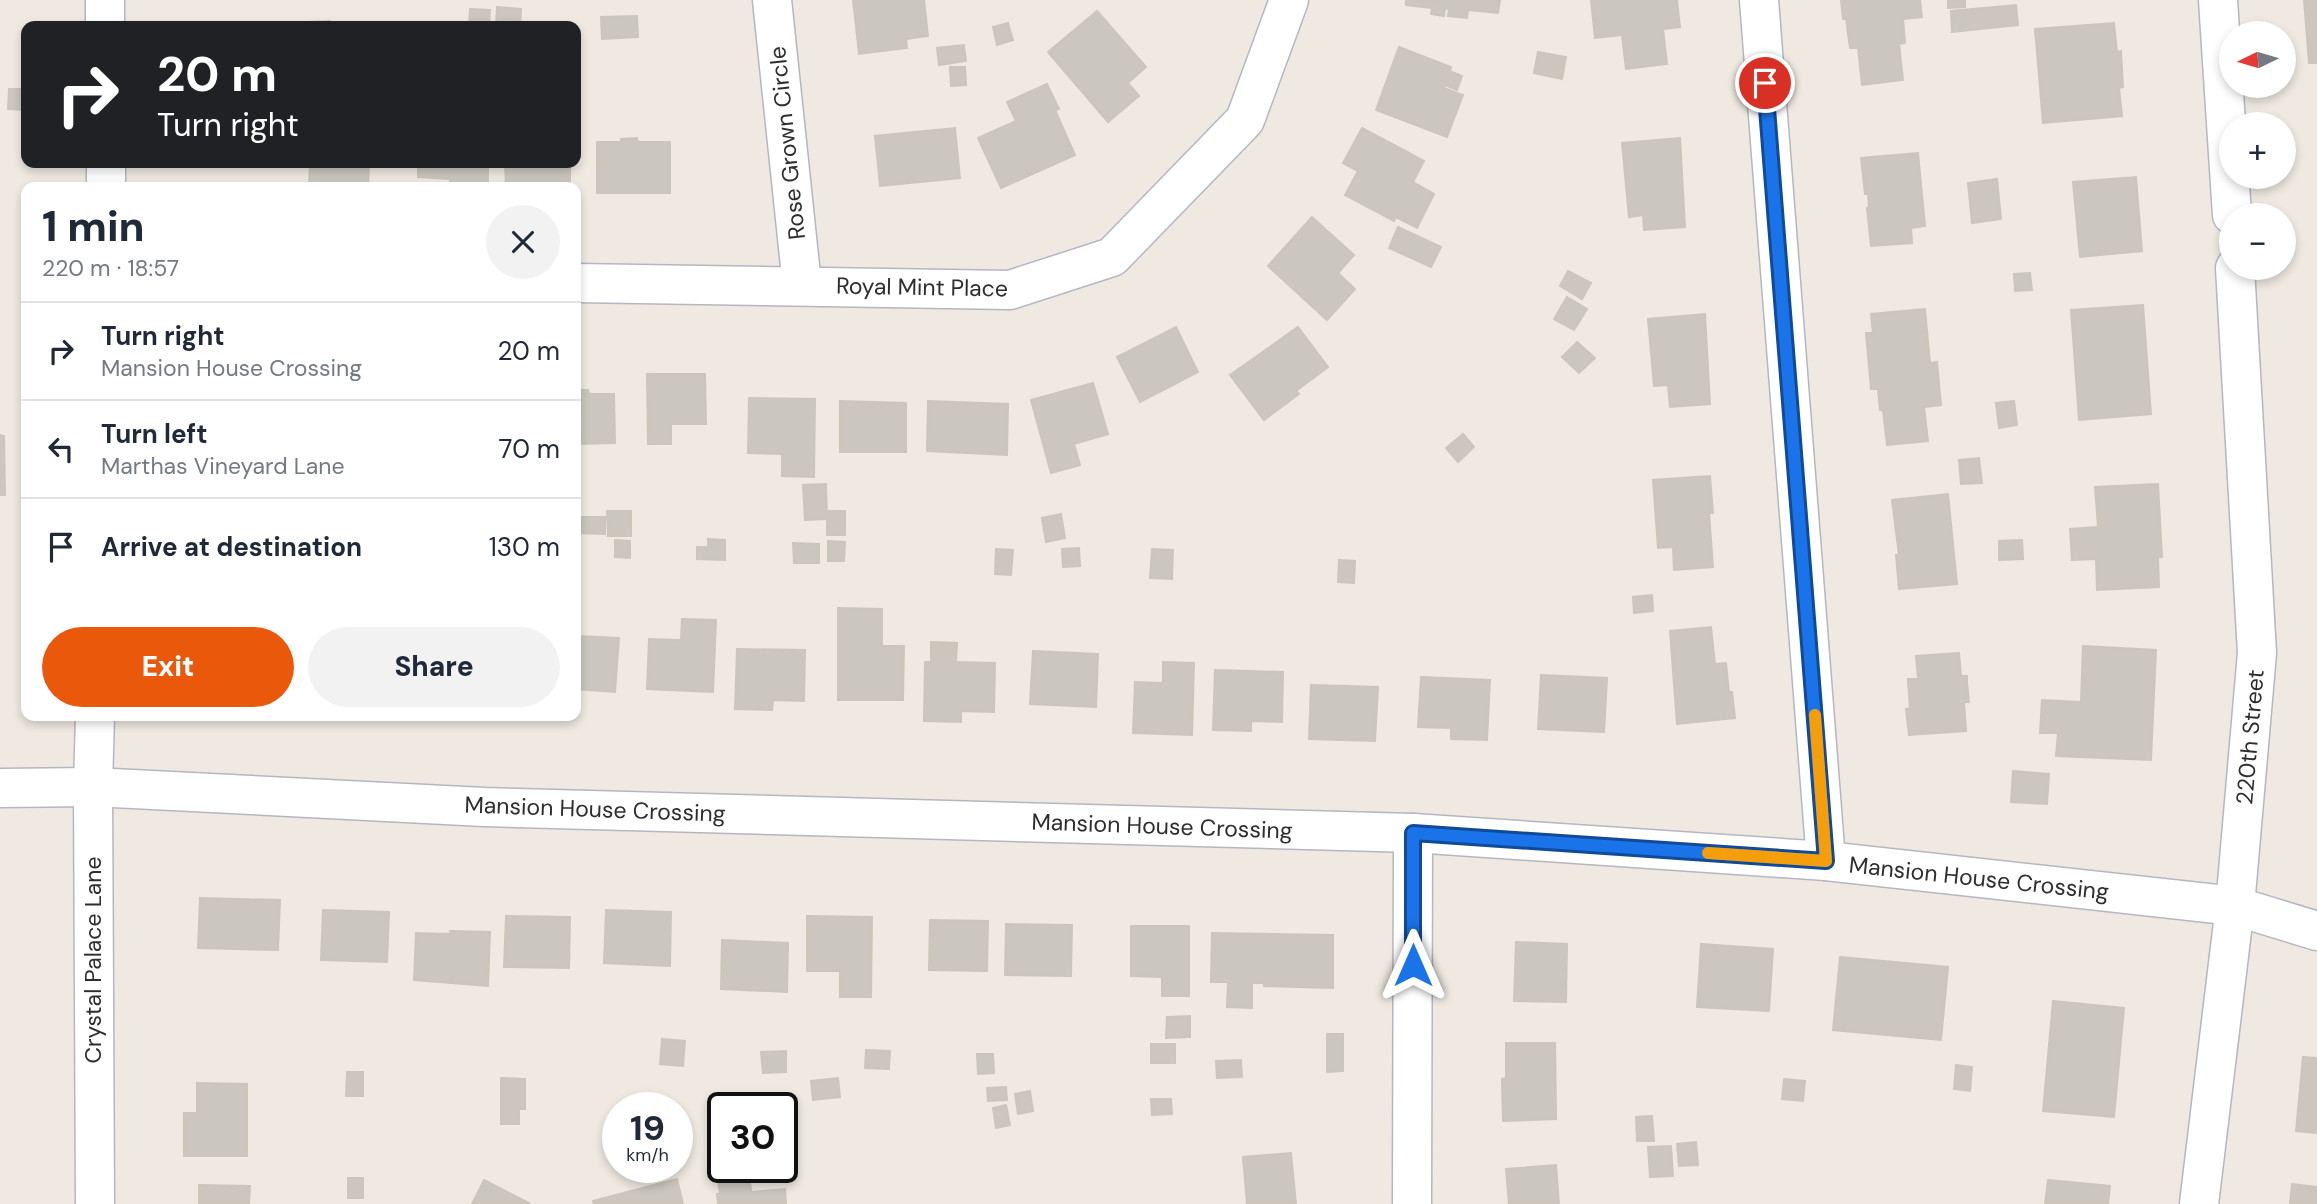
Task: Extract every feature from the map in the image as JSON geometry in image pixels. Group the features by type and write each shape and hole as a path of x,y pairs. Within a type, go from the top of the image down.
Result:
{"street":[{"path":"105,0 105,21"},
{"name":"Rose Grown Circle","path":"772,0 802,285"},
{"name":"Royal Mint Place","path":"581,284 802,285 1010,290 1112,257 1245,120 1289,0"},
{"path":"1759,0 1826,861"},
{"path":"2218,0 2231,203"},
{"name":"220th Street","path":"2199,1204 2235,906 2257,653 2236,280"},
{"name":"Crystal Palace Lane","path":"95,721 95,1204"},
{"name":"Mansion House Crossing","path":"0,788 93,787 484,807 1413,833 1826,861 2235,906 2317,931"},
{"path":"1412,1204 1413,833"}],"building":[{"path":"853,0 924,0 928,36 906,39 907,48 859,54"},
{"path":"1406,0 1500,0 1498,13 1468,10 1467,18 1448,16 1449,9 1445,8 1444,16 1431,14 1432,8 1406,5"},
{"path":"1591,0 1677,0 1680,27 1663,29 1667,64 1626,69 1622,35 1595,38"},
{"path":"1841,0 1920,0 1922,17 1903,19 1905,43 1899,44 1903,80 1862,85 1858,48 1850,48"},
{"path":"1948,0 1965,0 1965,7 1948,8"},
{"path":"2304,0 2317,0 2317,63 2309,63"},
{"path":"2016,5 2018,25 1952,32 1951,11"},
{"path":"497,7 521,9 520,21 496,21"},
{"path":"470,9 490,10 489,21 469,21"},
{"path":"1097,11 1146,67 1128,83 1139,96 1108,122 1048,52"},
{"path":"637,16 638,37 602,39 601,17"},
{"path":"1008,23 1013,40 997,45 993,27"},
{"path":"2114,23 2117,52 2121,51 2123,87 2119,88 2122,116 2043,123 2035,29"},
{"path":"964,45 966,61 939,65 937,48"},
{"path":"1399,47 1451,67 1450,71 1462,76 1457,90 1445,85 1444,88 1463,95 1447,137 1376,110"},
{"path":"1538,52 1566,57 1562,79 1534,73"},
{"path":"950,67 965,67 966,85 951,86"},
{"path":"1047,84 1075,155 1001,188 978,138 1016,121 1007,102"},
{"path":"9,89 21,89 21,110 8,109"},
{"path":"955,128 960,178 880,186 875,136"},
{"path":"1362,128 1424,161 1413,182 1434,194 1417,228 1396,217 1394,221 1345,195 1358,171 1343,163"},
{"path":"637,138 638,142 670,142 670,193 597,193 597,142 621,142 621,139"},
{"path":"1680,138 1685,227 1644,230 1643,215 1629,217 1622,143"},
{"path":"1918,153 1925,226 1911,228 1912,243 1871,246 1868,194 1865,194 1861,158"},
{"path":"310,168 369,168 368,182 309,182"},
{"path":"418,168 488,168 488,182 450,182 450,179 418,177"},
{"path":"505,168 570,168 570,182 506,182"},
{"path":"2136,177 2142,251 2080,257 2073,182"},
{"path":"1997,179 2001,219 1972,223 1968,183"},
{"path":"1312,217 1354,255 1338,273 1355,289 1327,320 1268,266"},
{"path":"1398,227 1441,247 1431,267 1389,248"},
{"path":"1568,271 1591,283 1582,299 1560,286"},
{"path":"2030,273 2032,290 2015,291 2014,274"},
{"path":"1567,297 1587,309 1574,330 1554,319"},
{"path":"2143,305 2151,414 2079,420 2071,310"},
{"path":"1925,309 1930,363 1937,362 1941,405 1924,407 1928,441 1887,445 1878,389 1871,389 1866,333 1873,333 1871,314"},
{"path":"1705,314 1710,404 1670,407 1668,385 1654,386 1648,319"},
{"path":"1176,327 1198,372 1140,402 1117,357"},
{"path":"1298,327 1328,367 1296,391 1299,394 1264,420 1230,375"},
{"path":"1577,342 1595,358 1579,373 1562,357"},
{"path":"647,374 705,374 706,424 671,424 671,444 648,444"},
{"path":"1093,383 1108,434 1074,444 1080,465 1051,473 1031,400"},
{"path":"581,390 588,390 589,394 614,394 615,443 581,444"},
{"path":"749,398 815,399 814,477 782,476 782,454 748,453"},
{"path":"840,401 906,403 906,452 840,452"},
{"path":"928,401 1008,404 1007,455 927,451"},
{"path":"2014,401 2017,425 1999,428 1996,403"},
{"path":"1463,434 1474,447 1458,462 1446,448"},
{"path":"0,435 4,436 5,495 0,495"},
{"path":"1979,458 1982,483 1961,484 1959,460"},
{"path":"1710,476 1713,513 1709,513 1713,567 1674,570 1673,547 1658,548 1653,480"},
{"path":"826,484 827,519 805,520 803,485"},
{"path":"2158,484 2162,557 2158,557 2159,587 2097,590 2096,559 2072,560 2070,529 2098,527 2095,487"},
{"path":"1948,494 1957,584 1899,589 1896,555 1899,555 1892,500"},
{"path":"607,511 631,511 631,536 608,536"},
{"path":"827,511 845,511 845,535 827,535"},
{"path":"1061,514 1065,538 1046,542 1042,518"},
{"path":"581,517 605,517 605,534 581,533"},
{"path":"708,539 725,540 725,560 697,559 697,547 708,547"},
{"path":"615,540 630,541 630,558 615,557"},
{"path":"2022,540 2023,559 1999,560 1999,541"},
{"path":"828,541 845,542 844,561 828,561"},
{"path":"793,543 819,544 819,563 794,563"},
{"path":"1079,548 1080,566 1063,567 1062,549"},
{"path":"996,549 1013,550 1011,575 995,574"},
{"path":"1152,549 1173,550 1172,579 1150,578"},
{"path":"1339,560 1355,561 1354,583 1338,582"},
{"path":"1652,595 1653,611 1634,613 1633,597"},
{"path":"838,608 882,609 882,646 904,646 903,700 838,700"},
{"path":"682,619 716,620 713,692 647,689 649,639 681,640"},
{"path":"1711,627 1715,664 1726,663 1735,718 1677,724 1670,631"},
{"path":"581,636 619,638 615,692 581,689"},
{"path":"931,642 957,643 956,662 995,663 994,712 961,711 961,722 924,721 925,662 931,662"},
{"path":"2083,646 2156,650 2151,760 2056,756 2058,733 2040,733 2042,700 2081,702"},
{"path":"737,649 805,650 804,701 773,700 772,710 735,709"},
{"path":"1033,651 1098,654 1096,707 1030,704"},
{"path":"1959,653 1961,676 1967,676 1969,702 1964,702 1966,731 1909,735 1906,709 1910,708 1908,679 1918,679 1916,656"},
{"path":"1163,662 1194,663 1192,735 1133,733 1135,682 1163,683"},
{"path":"1215,670 1283,672 1282,722 1251,721 1251,731 1213,730"},
{"path":"1541,675 1607,678 1604,732 1538,729"},
{"path":"1421,677 1490,680 1487,740 1451,739 1451,728 1418,727"},
{"path":"1311,685 1378,687 1375,741 1309,739"},
{"path":"2013,771 2049,774 2047,804 2011,802"},
{"path":"200,898 280,900 278,950 198,948"},
{"path":"323,910 389,912 387,962 321,960"},
{"path":"606,910 671,912 670,966 604,963"},
{"path":"506,916 570,917 569,968 504,967"},
{"path":"807,916 872,917 871,997 840,997 840,971 807,971"},
{"path":"930,920 988,921 987,971 929,970"},
{"path":"1006,924 1072,925 1071,976 1005,975"},
{"path":"1131,926 1189,926 1189,996 1162,996 1162,977 1131,976"},
{"path":"450,931 490,932 488,986 414,980 416,933 451,934"},
{"path":"1212,933 1333,935 1333,988 1264,986 1264,983 1252,983 1252,1008 1227,1007 1228,982 1211,982"},
{"path":"722,940 788,943 787,992 721,989"},
{"path":"1516,942 1567,944 1566,1002 1514,1001"},
{"path":"1701,944 1773,949 1769,1011 1697,1007"},
{"path":"1840,957 1948,967 1941,1040 1833,1030"},
{"path":"2053,1001 2124,1008 2114,1117 2043,1111"},
{"path":"1190,1016 1190,1037 1166,1038 1167,1017"},
{"path":"1327,1034 1343,1034 1343,1071 1327,1072"},
{"path":"662,1039 685,1041 683,1066 660,1064"},
{"path":"1506,1043 1555,1043 1556,1119 1503,1121 1502,1079 1506,1078"},
{"path":"1151,1044 1175,1044 1175,1063 1151,1063"},
{"path":"866,1050 890,1051 889,1069 865,1068"},
{"path":"786,1051 786,1072 763,1073 761,1052"},
{"path":"977,1054 993,1054 994,1073 978,1074"},
{"path":"2303,1057 2317,1058 2317,1133 2296,1131"},
{"path":"1241,1060 1242,1077 1217,1078 1216,1061"},
{"path":"1956,1065 1972,1067 1970,1091 1954,1089"},
{"path":"347,1072 363,1072 363,1096 346,1096"},
{"path":"501,1078 525,1079 525,1109 519,1109 519,1124 501,1124"},
{"path":"838,1078 840,1097 813,1100 811,1081"},
{"path":"1784,1079 1805,1081 1803,1101 1782,1099"},
{"path":"197,1083 247,1084 247,1156 184,1156 184,1113 197,1113"},
{"path":"1006,1087 1007,1100 988,1101 987,1088"},
{"path":"1030,1091 1033,1111 1018,1114 1015,1094"},
{"path":"1151,1099 1171,1099 1172,1114 1152,1115"},
{"path":"1006,1105 1010,1125 996,1128 993,1108"},
{"path":"1652,1116 1654,1141 1637,1141 1636,1117"},
{"path":"1696,1142 1698,1165 1679,1166 1677,1144"},
{"path":"1671,1146 1673,1176 1650,1177 1648,1147"},
{"path":"1291,1153 1296,1204 1247,1204 1243,1157"},
{"path":"1556,1165 1559,1204 1509,1204 1506,1169"},
{"path":"348,1178 363,1178 363,1198 348,1198"},
{"path":"484,1180 529,1203 472,1204"},
{"path":"2048,1180 2110,1186 2108,1204 2045,1204"},
{"path":"662,1183 678,1183 683,1204 594,1204 593,1201"},
{"path":"718,1183 750,1183 751,1192 785,1189 786,1204 718,1204 717,1194 720,1194"},
{"path":"2292,1184 2317,1187 2317,1204 2290,1204"},
{"path":"199,1185 250,1186 249,1204 199,1204"}],"slow traffic":[{"path":"1708,853 1826,861 1815,715"}],"route":[{"path":"1413,965 1413,833 1826,861 1765,83"}]}
